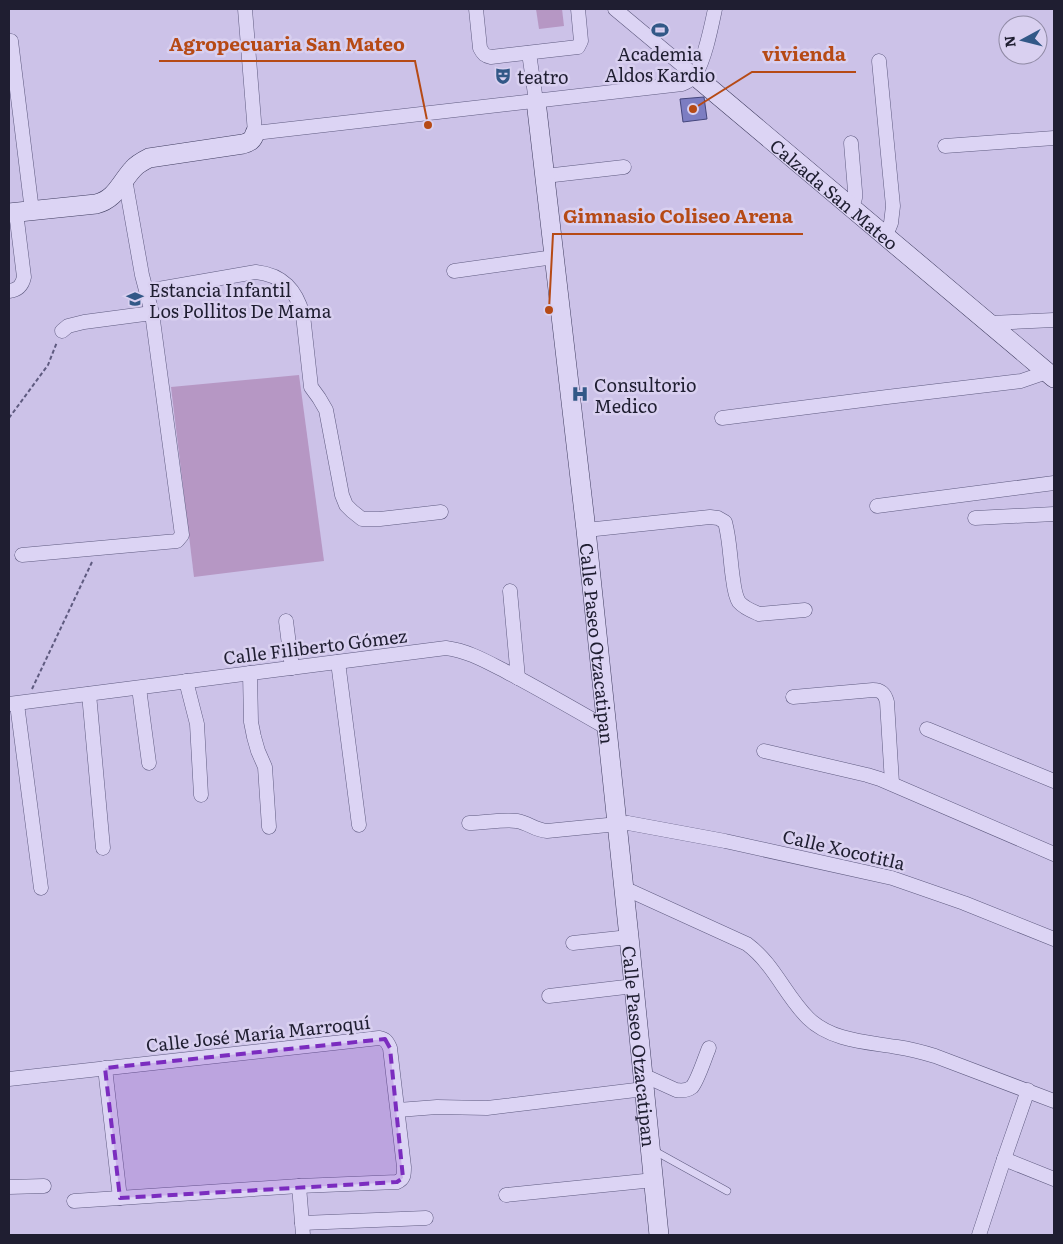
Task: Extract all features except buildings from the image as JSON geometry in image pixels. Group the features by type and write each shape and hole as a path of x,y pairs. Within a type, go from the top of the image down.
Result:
{"main road":[{"name":"Calzada San Mateo","path":"694,76 1051,375"},
{"name":"Calle Paseo Otzacatipan","path":"536,101 586,530 659,1235"},
{"path":"19,212 103,202 110,198 132,170 149,158 243,144 250,142 256,133"}],"street":[{"path":"245,9 256,133 682,84 694,76 699,66 708,40 715,9"},
{"path":"476,9 480,48 482,53 491,57 578,47 581,41 578,9"},
{"name":"Calzada San Mateo","path":"615,9 694,76"},
{"path":"9,291 17,290 21,286 24,276 10,41"},
{"name":"Calle Paseo Otzacatipan","path":"529,53 536,101"},
{"path":"879,61 893,206 886,235"},
{"path":"945,146 1054,138"},
{"path":"851,142 855,191 852,207"},
{"path":"545,176 624,167"},
{"path":"22,555 177,541 181,538 182,532 152,313 142,275 125,179"},
{"path":"454,271 554,257"},
{"path":"147,290 256,272 266,273 287,284 295,293 301,309 311,387 320,398 326,410 342,495 346,505 362,519 380,519 441,512"},
{"path":"62,331 76,323 152,313"},
{"path":"990,323 1054,320"},
{"path":"722,418 887,396 1021,381 1051,375"},
{"path":"877,506 1054,483"},
{"path":"975,518 1054,514"},
{"path":"586,530 710,517 718,518 725,522 728,532 735,588 737,598 741,604 759,614 804,610"},
{"path":"510,591 518,678"},
{"path":"286,621 292,668"},
{"name":"Calle Filiberto Gómez","path":"17,703 446,648 470,653 607,728"},
{"path":"338,662 359,825"},
{"path":"250,673 252,722 258,752 265,767 269,826"},
{"path":"186,681 198,724 201,795"},
{"path":"139,688 149,763"},
{"path":"793,697 873,690 886,695 892,783"},
{"path":"89,694 103,848"},
{"path":"17,703 41,888"},
{"path":"927,729 1054,781"},
{"path":"764,751 867,775 892,783 1054,854"},
{"name":"Calle Xocotitla","path":"469,824 512,820 527,824 539,831 547,831 628,823 716,839 892,878 964,903 1054,939"},
{"path":"624,888 747,944 767,962 796,1005 809,1020 825,1031 860,1042 916,1050 1054,1101"},
{"path":"573,943 629,938"},
{"path":"549,996 634,986"},
{"name":"Calle José María Marroquí","path":"9,1079 379,1038 384,1039 388,1042 390,1048 404,1167 403,1178 397,1182 299,1186"},
{"path":"398,1110 437,1107 487,1108 644,1082 676,1090 687,1090 695,1082 708,1048"},
{"path":"105,1068 120,1198"},
{"path":"979,1235 1028,1090"},
{"path":"1004,1158 1054,1180"},
{"path":"506,1195 654,1180"},
{"path":"9,1188 44,1186"},
{"path":"74,1201 299,1186 302,1229 426,1218"}],"lane":[{"path":"651,1149 727,1191"}],"path":[{"path":"9,418 48,365 62,331"},
{"path":"17,703 98,548"}],"highlighted area":[{"path":"385,1039 390,1048 403,1178 397,1182 120,1198 105,1068"}],"shaded area":[{"path":"536,9 562,9 564,26 539,29"},
{"path":"299,375 324,561 194,577 171,387"}],"place":[{"name":"Academia Aldos Kardio","path":"660,30"},
{"name":"teatro","path":"503,76"},
{"name":"vivienda","path":"693,109"},
{"name":"Agropecuaria San Mateo","path":"428,125"},
{"name":"Estancia Infantil Los Pollitos De Mama","path":"135,299"},
{"name":"Gimnasio Coliseo Arena","path":"549,310"},
{"name":"Consultorio Medico","path":"580,394"}]}
